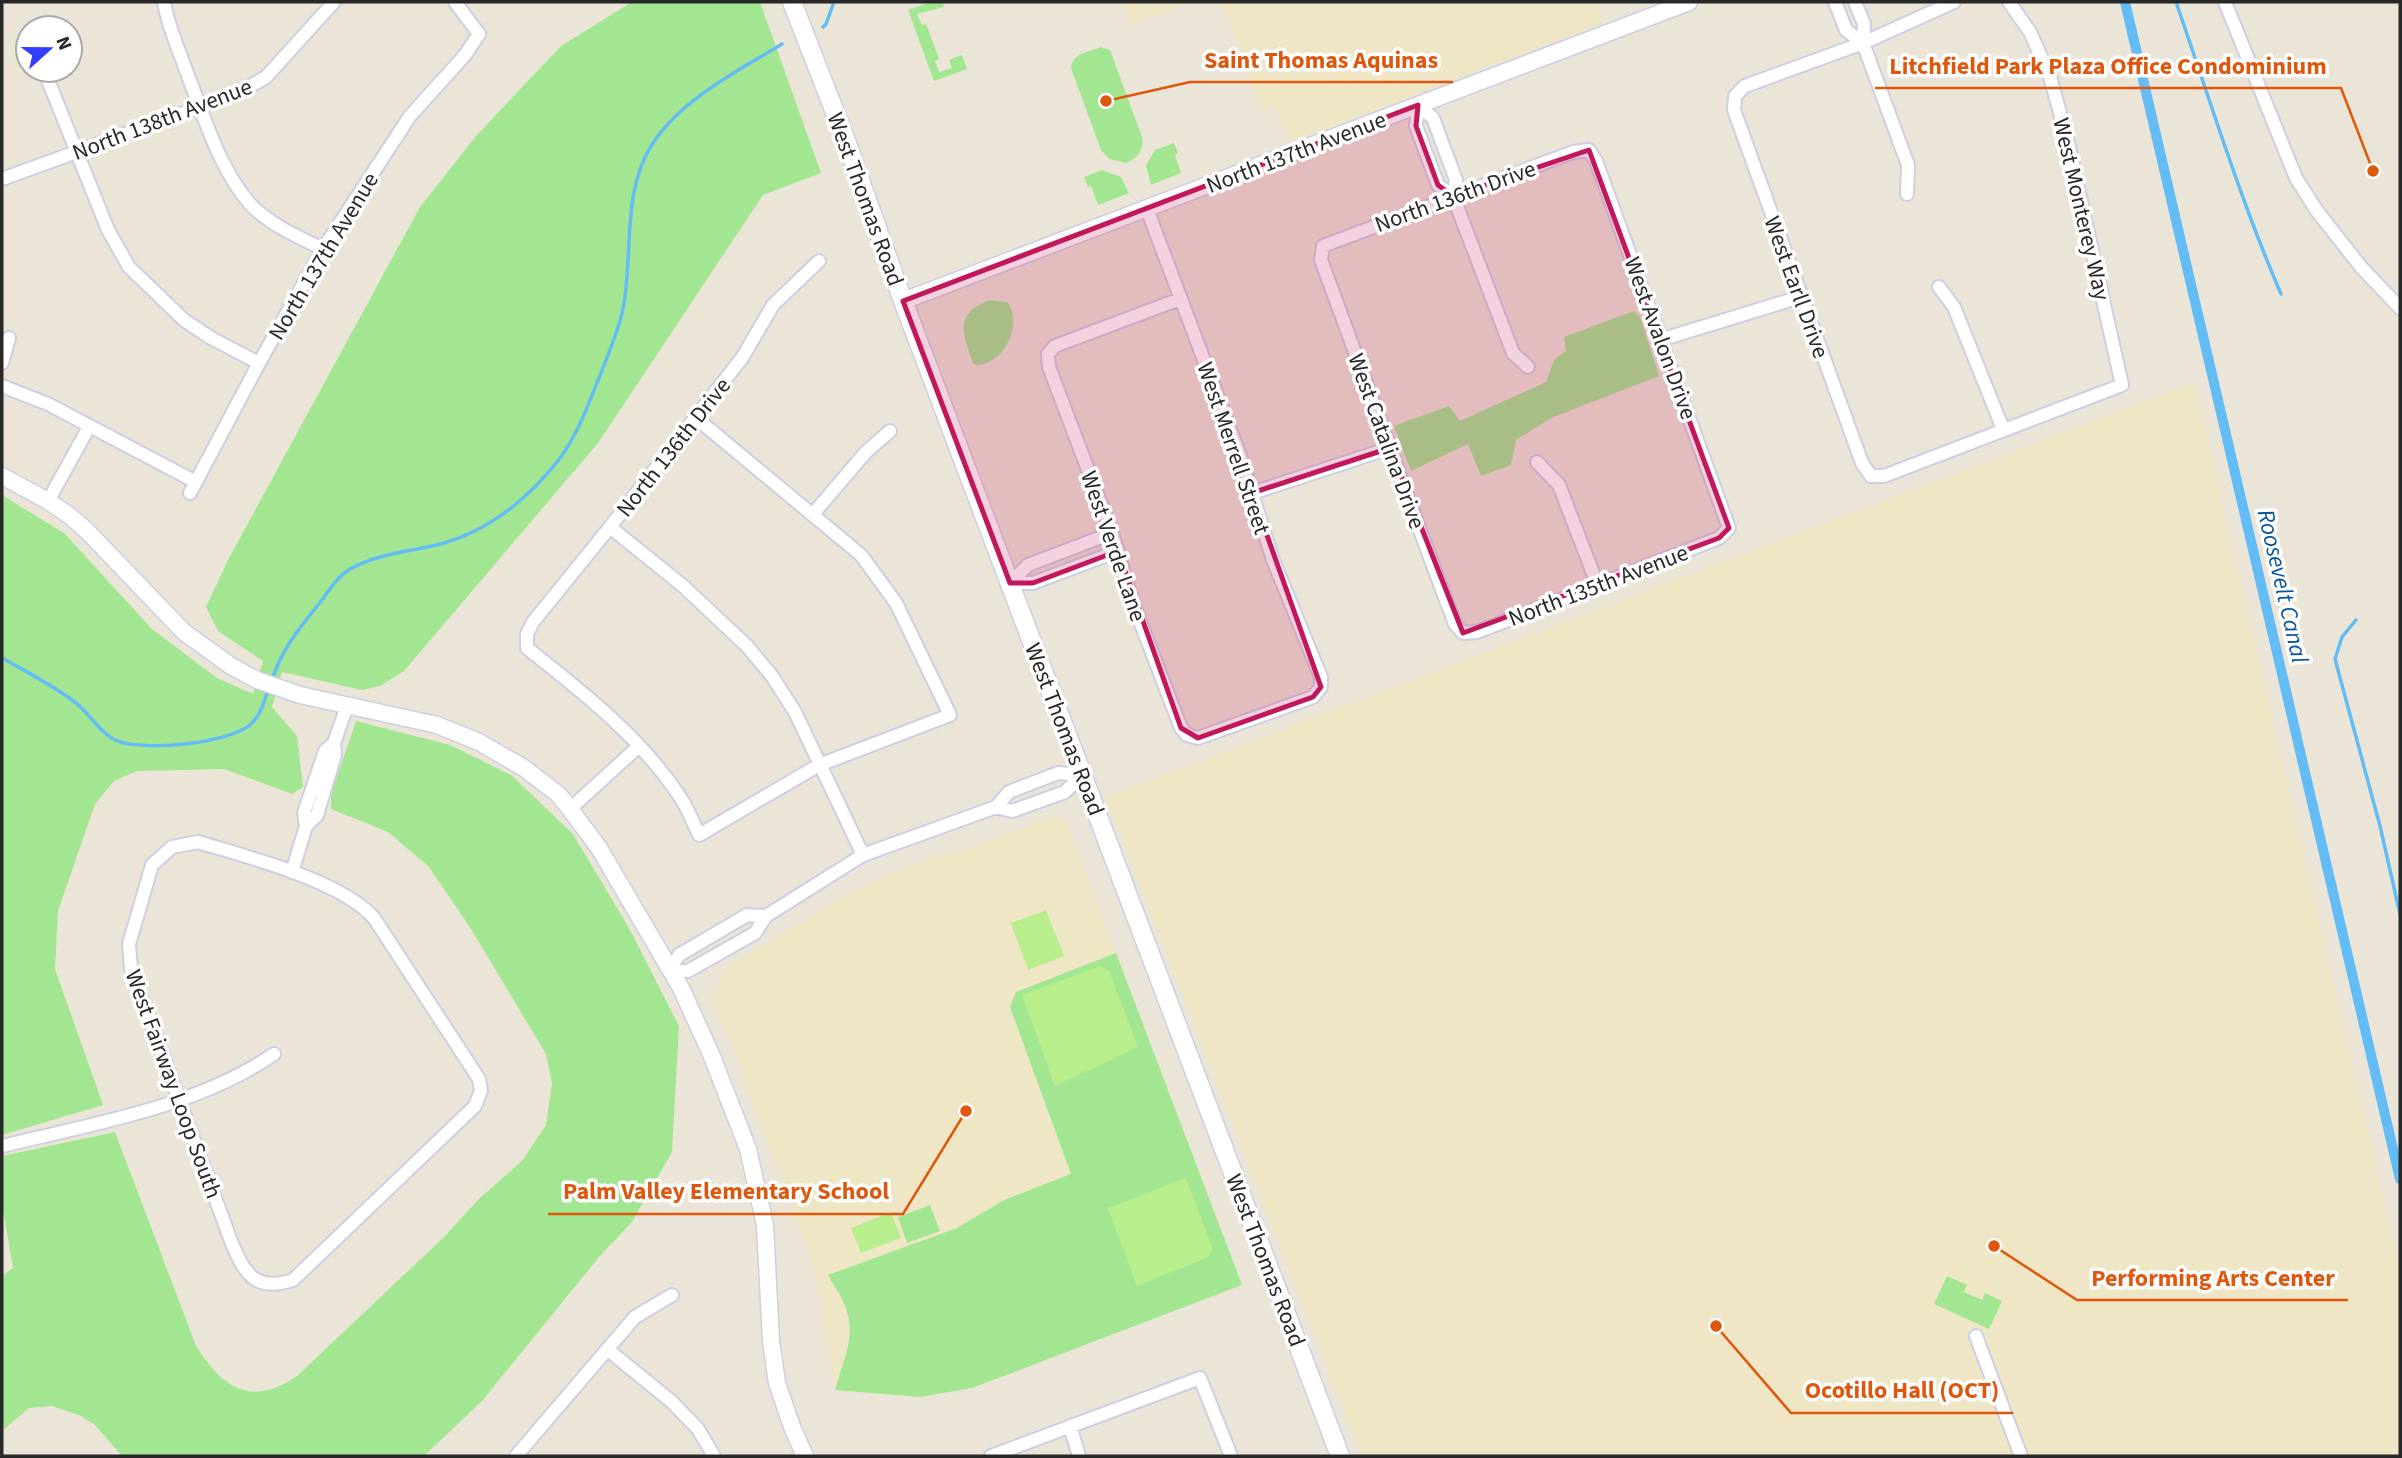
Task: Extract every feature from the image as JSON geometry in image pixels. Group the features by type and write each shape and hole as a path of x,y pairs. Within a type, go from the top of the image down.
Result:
{"main road":[{"name":"West Thomas Road","path":"792,2 1340,1456"}],"street":[{"path":"164,2 167,18 200,107 226,169 251,204 284,231 323,249"},
{"name":"North 138th Avenue","path":"2,179 249,87 266,77 334,2"},
{"name":"North 137th Avenue","path":"89,426 193,488 323,249 410,116 465,55 479,34 455,2"},
{"name":"North 137th Avenue","path":"903,301 1689,2"},
{"path":"1835,2 1846,30 1863,43"},
{"path":"1855,2 1864,24 1863,43 1908,165 1907,194"},
{"path":"1863,43 1954,2"},
{"name":"West Monterey Way","path":"2003,429 2122,384 2066,134 2050,78 2030,32 2009,2"},
{"path":"2225,2 2296,178 2317,211 2361,267 2400,308"},
{"name":"West Earll Drive","path":"1863,43 1745,86 1735,96 1734,110 1800,297 1861,463 1871,476 1884,476 2003,429"},
{"path":"49,84 108,230 130,267 184,320 211,338 259,363"},
{"path":"1418,105 1416,126 1438,186 1453,196"},
{"path":"1418,105 1433,118 1456,180 1453,196 1513,353 1528,367"},
{"name":"North 136th Drive","path":"1323,246 1573,152 1589,150"},
{"name":"West Avalon Drive","path":"1589,150 1596,160 1728,528"},
{"name":"West Merrell Street","path":"1147,209 1239,453 1273,560 1321,677 1321,687 1313,697 1204,737 1186,735"},
{"name":"West Catalina Drive","path":"1323,246 1321,260 1455,624 1463,633"},
{"name":"North 136th Drive","path":"639,746 600,707 527,648 527,634 533,622 742,358 773,305 818,261"},
{"path":"1939,288 1954,307 2003,429"},
{"path":"1660,340 1800,297"},
{"name":"West Verde Lane","path":"1180,299 1055,346 1048,354 1049,368 1112,533 1133,603 1186,735"},
{"path":"2,363 9,338"},
{"path":"2,386 22,392 89,426 48,501"},
{"path":"570,808 639,746 681,797 699,835 819,765 950,715 896,603 861,555 696,418"},
{"path":"813,514 866,452 890,431"},
{"path":"1252,493 1390,448"},
{"path":"1537,462 1559,485 1598,586"},
{"path":"2,476 48,501 88,532 184,632 230,666 282,689 437,725 479,742 524,768 570,808 599,848 681,988 711,1054 748,1149 765,1225 771,1341 777,1383 805,1456"},
{"path":"610,527 684,586 747,646 772,676 795,712 863,855"},
{"name":"North 135th Avenue","path":"1463,633 1477,632 1598,586 1719,538 1728,528"},
{"path":"1010,583 1028,565 1112,533"},
{"path":"1010,583 1033,583 1118,551"},
{"path":"292,872 306,825 304,813 320,785 325,751 334,744 347,706"},
{"path":"669,970 688,971 755,933 766,916 863,855 996,807 1009,792 1058,773 1082,775"},
{"path":"996,807 1012,811 1065,792 1082,775"},
{"name":"West Fairway Loop South","path":"198,842 292,872 348,897 363,906 374,918 460,1047 479,1079 481,1091 475,1106 293,1280 278,1285 260,1283 244,1271 178,1101 131,969 129,944 152,866 172,847 198,842"},
{"path":"669,970 679,955 747,915 766,916"},
{"path":"2,1146 178,1101 249,1071 274,1054"},
{"path":"522,1454 635,1317 672,1295"},
{"path":"1976,1336 2021,1456"},
{"path":"607,1349 672,1402 698,1429 714,1456"},
{"path":"990,1456 1200,1378 1231,1456"},
{"path":"1070,1426 1079,1456"}],"highlighted area":[{"path":"1418,105 1416,126 1438,185 1453,196 1589,150 1725,515 1729,528 1719,538 1463,633 1390,448 1252,493 1321,687 1313,697 1198,738 1181,728 1118,551 1033,583 1010,583 903,301"}],"shaded area":[{"path":"1122,2 1192,2 1128,26"},
{"path":"1220,2 1595,2 1603,23 1289,143 1275,107 1261,112"},
{"path":"2194,383 2400,1271 2400,1456 1361,1456 1106,797"},
{"path":"1055,816 1065,820 1090,884 1090,892 1093,892 1242,1285 972,1388 920,1397 835,1390 816,1280 732,1045 710,999 728,967 843,897 893,872 933,857 969,849"}],"green space":[{"path":"632,2 760,2 821,173 763,195 598,443 404,671 380,686 362,690 282,672 272,707 297,736 303,787 292,794 224,769 137,771 114,781 95,804 58,911 55,969 103,1105 2,1135 2,495 64,533 152,629 217,678 253,694 263,661 218,631 206,607 228,560 420,207 476,136 561,46"},
{"path":"931,2 942,2 944,7 917,14 922,25 926,24 928,29 939,59 935,61 939,72 952,68 949,60 962,55 967,69 934,81 908,10"},
{"path":"1101,47 1110,50 1142,137 1139,153 1126,163 1110,159 1101,150 1071,68 1078,56"},
{"path":"1174,143 1181,173 1151,185 1146,165 1155,150"},
{"path":"1102,170 1121,177 1129,193 1098,205 1091,186 1088,187 1084,177"},
{"path":"990,300 1007,302 1012,311 1012,331 1003,351 986,363 976,365 966,342 964,325 970,312"},
{"path":"1634,311 1640,317 1659,376 1551,418 1516,440 1511,465 1481,476 1468,444 1411,471 1394,426 1449,406 1460,421 1546,382 1554,360 1566,351 1564,337"},
{"path":"356,721 450,745 511,775 573,834 629,928 679,1026 672,1152 632,1222 599,1257 482,1401 424,1456 122,1456 95,1425 81,1416 52,1406 29,1408 2,1431 2,1276 13,1268 2,1204 2,1156 115,1132 196,1346 206,1361 227,1382 251,1391 265,1391 296,1377 443,1238 480,1198 522,1161 546,1125 552,1083 546,1054 471,929 429,867 388,832 331,809 331,794"},
{"path":"1046,910 1064,956 1028,970 1011,923"},
{"path":"1116,953 1242,1285 972,1388 920,1397 835,1390 850,1334 847,1311 828,1275 957,1228 1004,1200 1071,1174 1010,1007 1016,992"},
{"path":"1100,966 1109,971 1138,1047 1055,1086 1022,995"},
{"path":"1186,1178 1213,1249 1209,1257 1137,1286 1108,1208"},
{"path":"930,1205 940,1231 907,1243 898,1217"},
{"path":"891,1212 901,1238 861,1253 851,1228"},
{"path":"1947,1276 1967,1285 1964,1292 1982,1300 1985,1293 2002,1301 1989,1329 1934,1304"}],"waterway":[{"path":"823,27 834,2"},
{"name":"Roosevelt Canal","path":"2125,2 2400,1179"},
{"path":"2176,2 2239,186 2281,294"},
{"path":"272,680 293,637 346,572 380,557 432,546 469,534 519,501 560,458 584,414 621,319 627,283 630,221 643,161 665,127 695,99 782,44"},
{"path":"2356,620 2342,637 2335,659 2380,826 2400,914"},
{"path":"2,658 58,690 81,707 109,737 128,744 185,744 224,737 240,731 257,717 268,690"}],"place":[{"name":"Saint Thomas Aquinas","path":"1106,101"},
{"name":"Litchfield Park Plaza Office Condominium","path":"2373,171"},
{"name":"Palm Valley Elementary School","path":"966,1111"},
{"name":"Performing Arts Center","path":"1994,1246"},
{"name":"Ocotillo Hall (OCT)","path":"1716,1326"}]}
